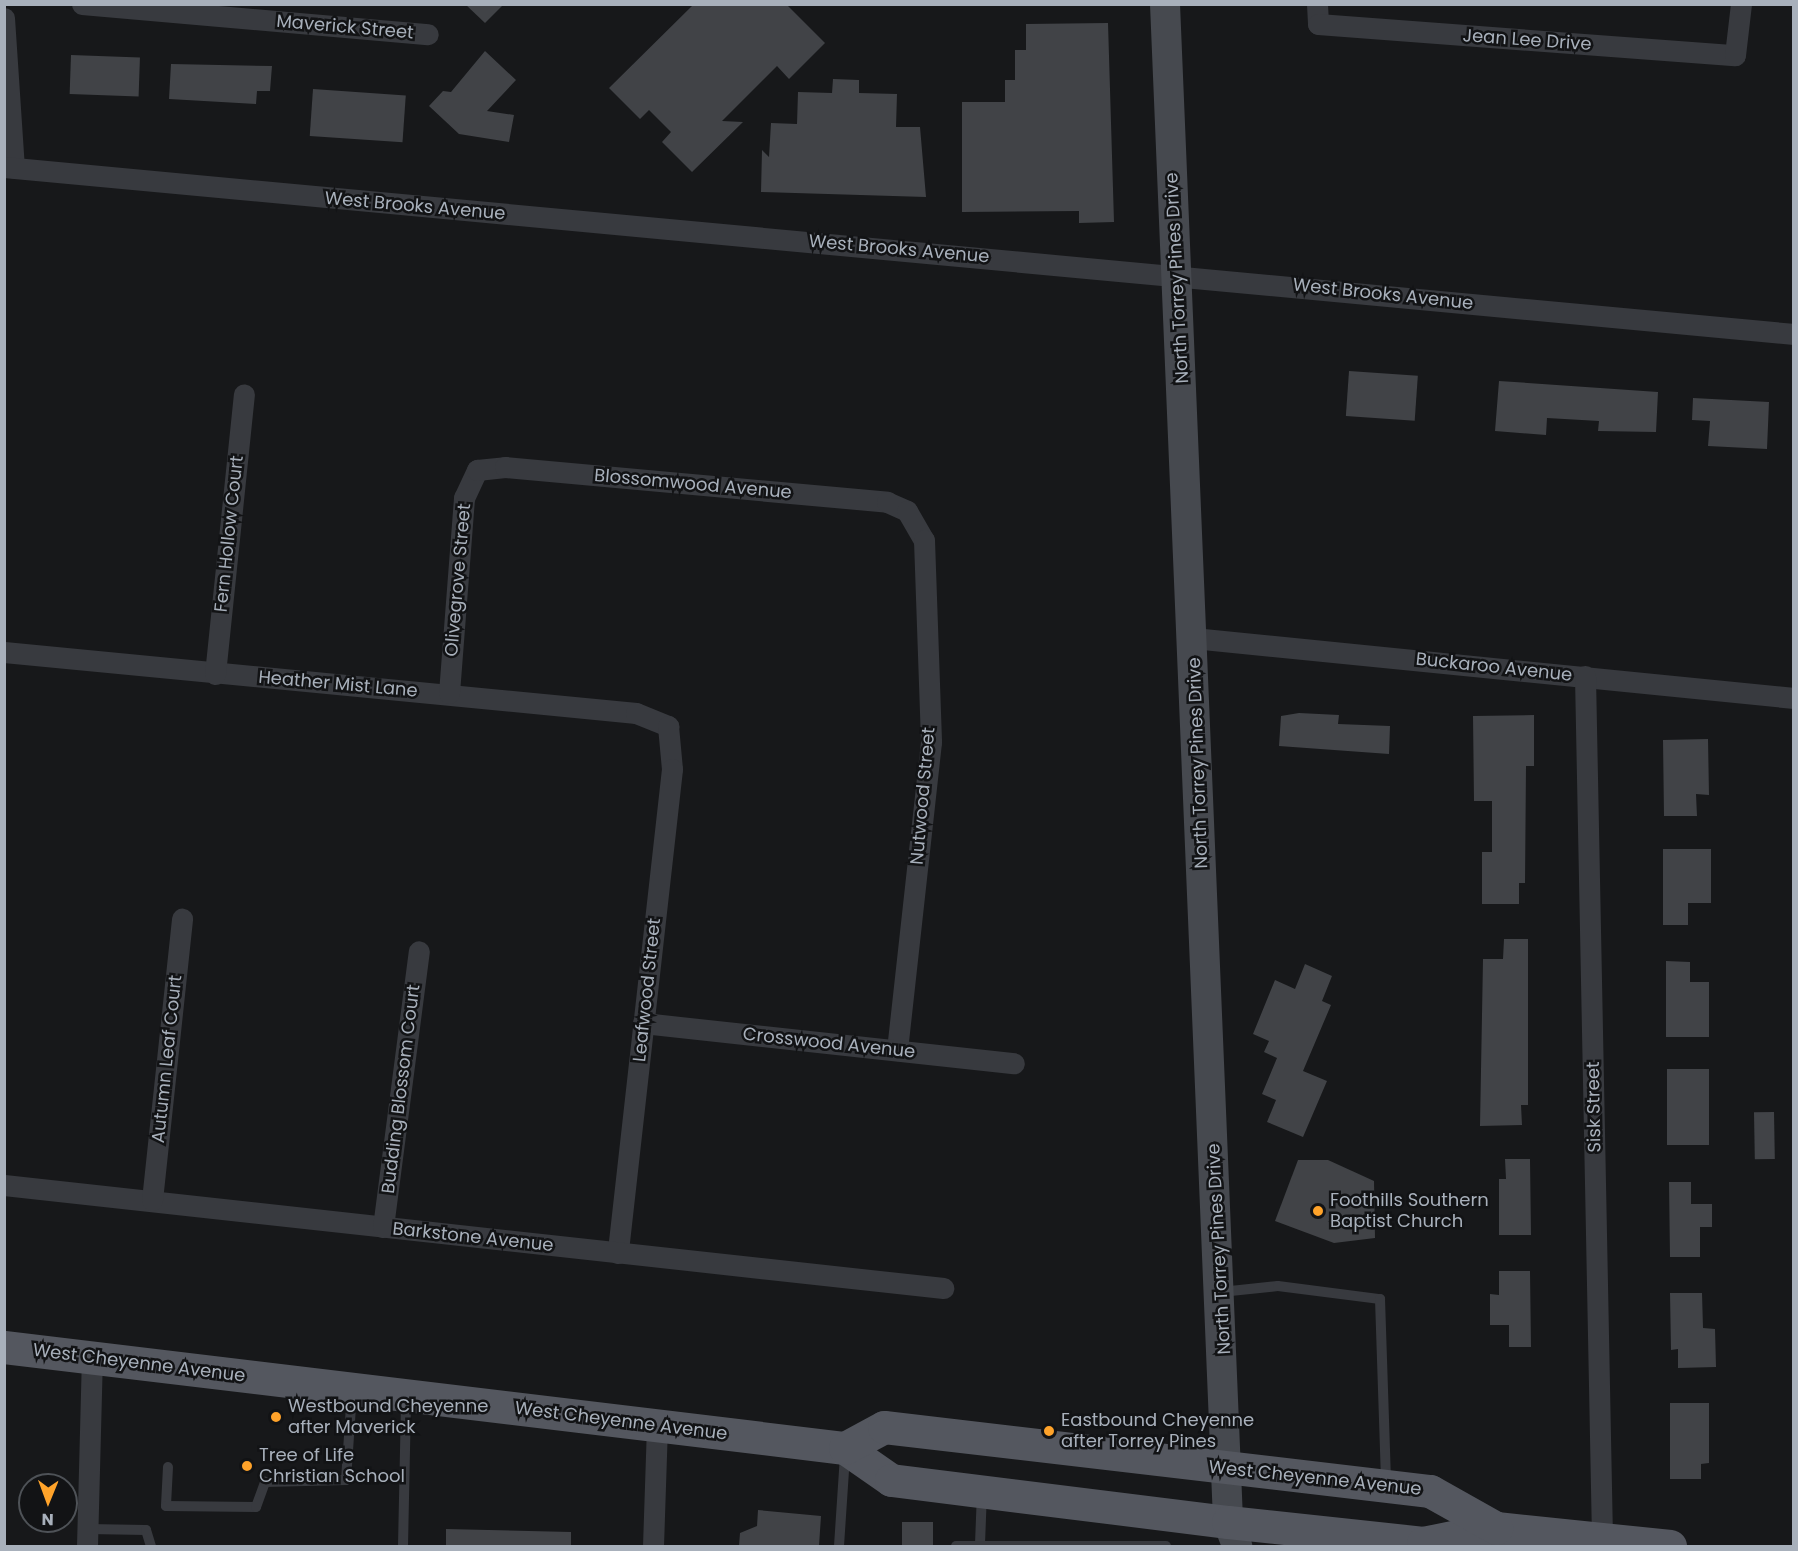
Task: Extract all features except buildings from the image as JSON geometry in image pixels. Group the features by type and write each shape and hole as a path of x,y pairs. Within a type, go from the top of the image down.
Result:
{"main road":[{"name":"North Torrey Pines Drive","path":"1164,4 1230,1469 1227,1538"},
{"name":"West Cheyenne Avenue","path":"4,1347 845,1448 891,1480 982,1491 1227,1538 1423,1545 1496,1528 1611,1542 1670,1546"},
{"name":"West Cheyenne Avenue","path":"845,1448 884,1427 1430,1491 1496,1528"}],"street":[{"name":"Maverick Street","path":"82,4 428,34"},
{"name":"Jean Lee Drive","path":"1317,14 1735,55 1741,4"},
{"path":"4,18 9,168"},
{"name":"West Brooks Avenue","path":"9,168 1176,274 1794,334"},
{"name":"Fern Hollow Court","path":"215,674 244,395"},
{"name":"Blossomwood Avenue","path":"477,470 505,467 851,499 907,511"},
{"name":"Olivegrove Street","path":"449,693 464,498 477,470"},
{"name":"Nutwood Street","path":"897,1050 931,742 924,540 907,511"},
{"name":"Buckaroo Avenue","path":"1193,638 1794,698"},
{"name":"Heather Mist Lane","path":"4,652 215,674 449,693 636,713 668,726"},
{"name":"Sisk Street","path":"1585,676 1611,1542"},
{"name":"Leafwood Street","path":"618,1253 672,769 668,726"},
{"name":"Autumn Leaf Court","path":"152,1200 182,919"},
{"name":"Budding Blossom Court","path":"383,1227 420,951"},
{"name":"Crosswood Avenue","path":"643,1023 1014,1063"},
{"name":"Barkstone Avenue","path":"4,1185 943,1288"},
{"path":"87,1538 92,1357"},
{"path":"653,1546 657,1426"}],"lane":[{"path":"1221,1292 1278,1286 1380,1299 1386,1486"},
{"path":"168,1467 166,1506 256,1507 265,1482 346,1480 352,1389"},
{"path":"403,1546 406,1395"},
{"path":"839,1546 845,1448"},
{"path":"980,1544 982,1491"},
{"path":"87,1538 146,1530 150,1546"},
{"path":"956,1546 980,1544 1166,1546"}],"place":[{"name":"Foothills Southern Baptist Church","path":"1318,1211"},
{"name":"Westbound Cheyenne after Maverick","path":"276,1417"},
{"name":"Eastbound Cheyenne after Torrey Pines","path":"1049,1431"},
{"name":"Tree of Life Christian School","path":"247,1466"}]}
